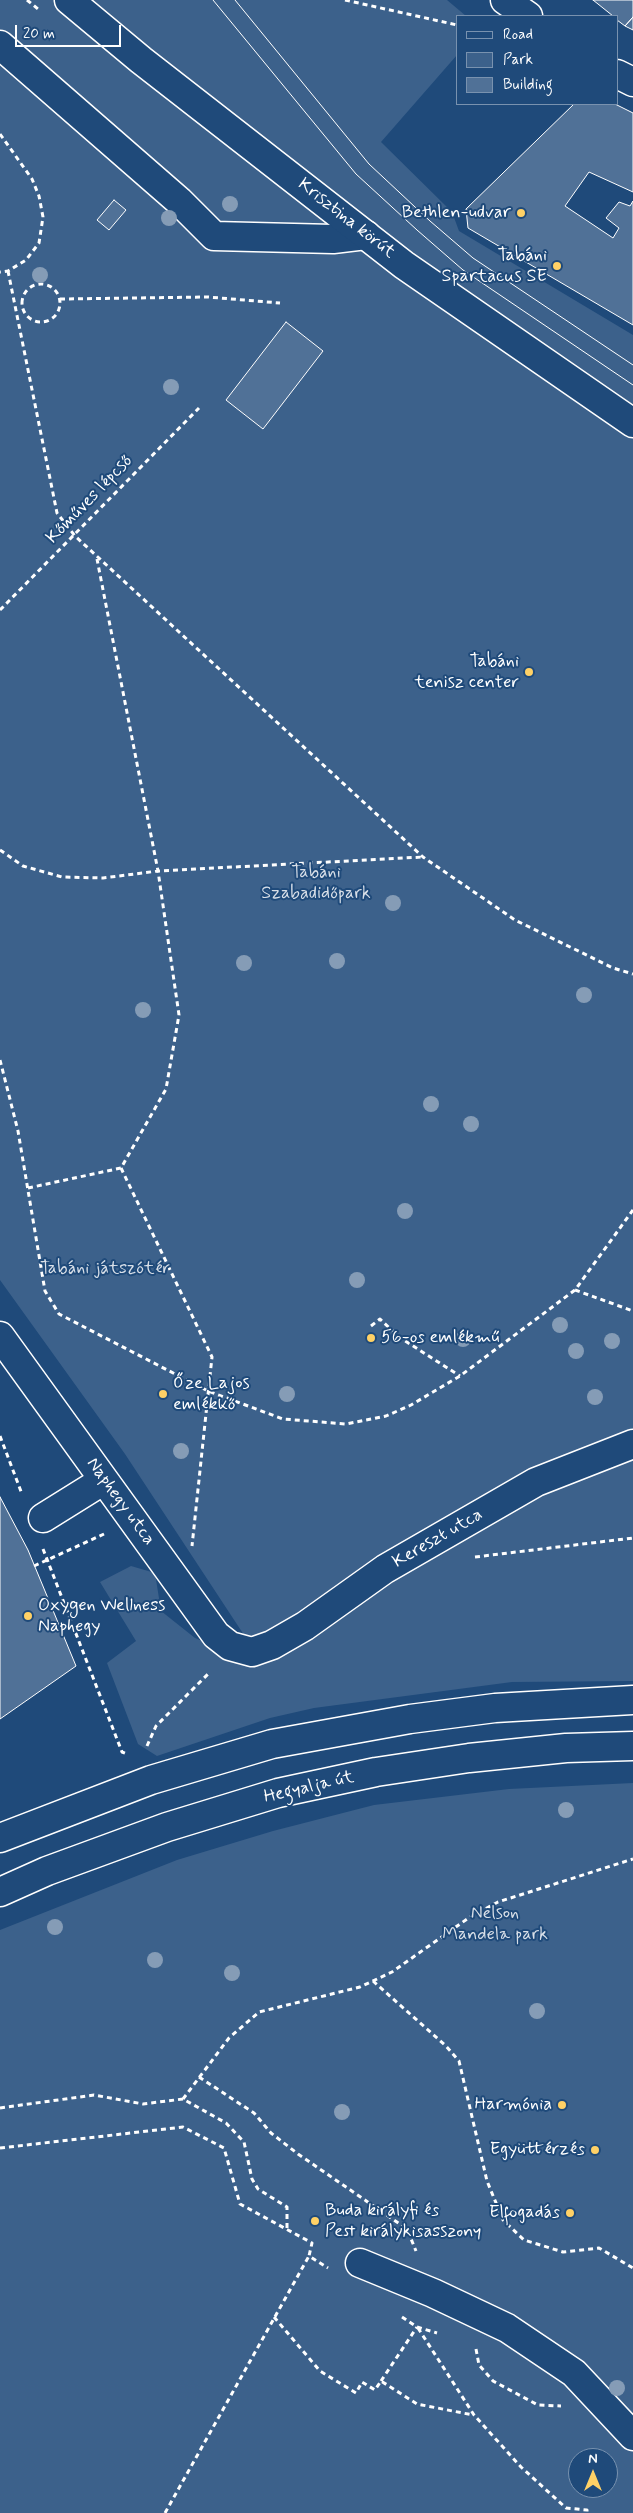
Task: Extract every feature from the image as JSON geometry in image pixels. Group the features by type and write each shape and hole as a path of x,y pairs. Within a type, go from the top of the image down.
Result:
{"main road":[{"name":"Krisztina körút","path":"69,0 141,60 404,264 633,423"},
{"path":"505,0 527,15"},
{"path":"0,45 179,201 214,236 333,239 366,235"},
{"path":"618,74 633,82"},
{"name":"Naphegy utca","path":"0,1336 216,1635 230,1646 252,1652"},
{"name":"Kereszt utca","path":"252,1652 272,1645 305,1626 385,1569 536,1482 633,1444"},
{"path":"42,1530 104,1480"},
{"path":"0,1838 151,1780 272,1744 410,1719 495,1708 633,1700"},
{"name":"Hegyalja út","path":"0,1892 48,1871 167,1827 278,1793 376,1772 469,1758 566,1748 633,1746"},
{"path":"360,2263 433,2293 507,2328 574,2373 633,2436"}],"path":[{"path":"345,0 456,25"},
{"path":"0,134 32,179 39,196 43,217 39,243 26,260 8,271 0,272"},
{"path":"8,271 57,513 75,536 423,857 515,920 613,968 633,974"},
{"path":"38,284 48,285 56,290 60,299 59,309 54,318 45,322 35,320 27,315 22,306 24,296 29,288 38,284"},
{"path":"60,299 208,298 280,303"},
{"path":"17,308 22,306"},
{"name":"Kőműves lépcső","path":"0,610 199,408"},
{"path":"28,1188 121,1168 166,1089 179,1016 158,871 97,558"},
{"path":"0,850 23,866 62,877 103,878 158,871 423,857"},
{"path":"0,1060 18,1131 45,1291 59,1314 208,1391 283,1419 346,1424 386,1416 411,1405 460,1376 575,1290 633,1210"},
{"path":"121,1168 212,1357 192,1549"},
{"path":"575,1290 633,1311"},
{"path":"372,1326 380,1320 399,1337 460,1376"},
{"path":"0,1436 24,1498"},
{"path":"34,1566 134,1520"},
{"path":"42,1530 48,1560 122,1752 136,1755"},
{"path":"473,1557 633,1538"},
{"path":"146,1749 156,1726 214,1668 252,1652"},
{"path":"183,2098 229,2038 260,2012 360,1987 392,1972 470,1917 498,1902 633,1859"},
{"path":"373,1981 446,2046 459,2061 488,2182 503,2220 524,2240 563,2252 599,2248 633,2268"},
{"path":"198,2077 254,2113 272,2133 298,2154 407,2228 433,2293"},
{"path":"0,2108 94,2095 143,2104 183,2098 226,2123 244,2142 252,2178 258,2188 287,2207 287,2229 240,2204 224,2148 183,2127 0,2148"},
{"path":"166,2513 308,2256"},
{"path":"274,2317 320,2371 356,2392 362,2382 375,2390 417,2327 442,2369 474,2415 520,2467 566,2508 587,2510 587,2513"},
{"path":"476,2346 480,2365 493,2381 538,2406 606,2405"},
{"path":"381,2381 416,2404 474,2415"}],"green space":[{"name":"Tabáni Szabadidőpark","path":"0,0 447,0 465,15 456,15 456,56 381,142 452,212 459,231 633,335 633,1681 512,1682 314,1708 270,1718 157,1756 138,1744 107,1663 136,1641 100,1582 131,1566 155,1573 161,1611 195,1638 237,1655 244,1635 125,1454 0,1280"},
{"name":"Nelson Mandela park","path":"633,1783 633,2513 0,2513 0,1930 177,1860 273,1831 374,1805 509,1789"}],"building":[{"path":"593,0 633,0 633,17 625,26 618,21 618,15 612,15"},
{"path":"633,17 633,30 625,26"},
{"name":"Bethlen-udvar","path":"573,105 617,105 633,113 633,192 589,172 565,206 613,238 619,228 606,218 619,202 630,206 633,201 633,325 468,228 466,209"},
{"path":"114,200 126,210 109,230 97,220"},
{"path":"286,322 323,351 263,429 226,400"},
{"name":"Oxygen Wellness Naphegy","path":"0,1497 28,1550 76,1666 0,1719"}],"tram line":[{"path":"213,0 356,174 417,230 463,270 633,385"},
{"path":"235,0 369,164 430,221 473,258 633,365"}],"place":[{"name":"Bethlen-udvar","path":"521,213"},
{"name":"Tabáni Spartacus SE","path":"557,266"},
{"name":"Tabáni tenisz center","path":"529,672"},
{"name":"56-os emlékmű","path":"371,1338"},
{"name":"Őze Lajos emlékkő","path":"163,1394"},
{"name":"Oxygen Wellness Naphegy","path":"28,1616"},
{"name":"Harmónia","path":"562,2105"},
{"name":"Együttérzés","path":"595,2150"},
{"name":"Elfogadás","path":"570,2213"},
{"name":"Buda királyfi és Pest királykisasszony","path":"315,2221"}],"park label":[{"name":"Tabáni játszótér","path":"105,1269"}]}
